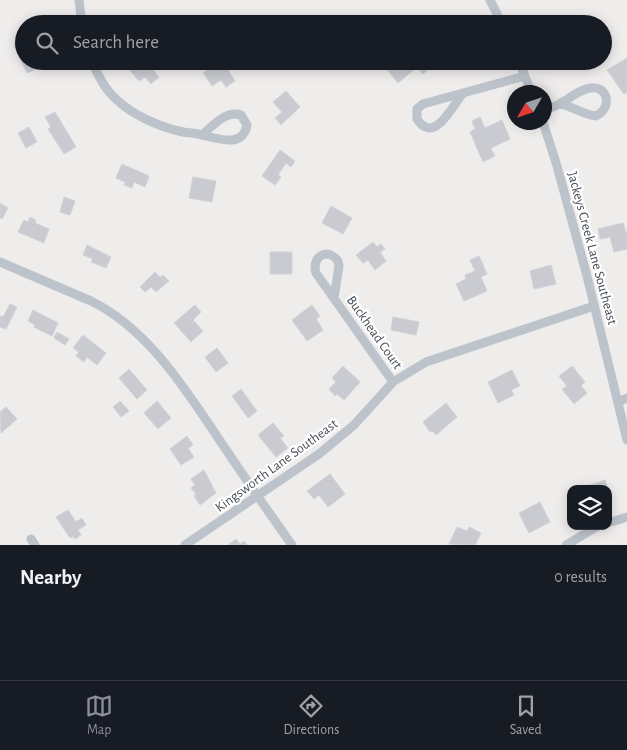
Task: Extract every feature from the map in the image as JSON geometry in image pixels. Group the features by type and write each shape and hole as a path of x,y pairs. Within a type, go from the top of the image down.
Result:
{"street":[{"path":"79,0 81,15"},
{"path":"490,0 498,15"},
{"path":"96,70 110,93 133,112 168,128 181,132 202,134 217,140 236,140 246,131 247,125 240,115 232,114 222,118 202,134"},
{"path":"523,70 528,85"},
{"path":"463,94 435,127 424,127 417,119 417,109 420,105 525,76"},
{"path":"552,107 569,97 592,88 599,89 604,93 607,102 604,110 596,116 588,115 570,106 560,104"},
{"name":"Jackeys Creek Lane Southeast","path":"545,130 566,198 627,440"},
{"path":"0,262 104,307 128,325 169,370 292,545"},
{"name":"Buckhead Court","path":"334,298 393,382"},
{"name":"Kingsworth Lane Southeast","path":"185,545 319,454 354,425 393,382 426,362 594,306"},
{"path":"618,402 627,398"},
{"path":"612,522 627,517"},
{"path":"566,545 591,530"}],"building":[{"path":"627,58 627,92 624,94 607,70 612,70 612,67"},
{"path":"130,70 153,70 159,77 151,84 145,77 139,81"},
{"path":"207,70 228,70 235,81 226,87 221,80 212,86 203,73"},
{"path":"388,70 413,70 398,83"},
{"path":"420,70 428,70 423,74"},
{"path":"286,91 300,107 281,125 275,118 282,112 273,102"},
{"path":"55,112 76,147 64,154 48,129 51,127 45,117"},
{"path":"480,117 485,128 502,120 510,139 491,148 495,156 483,162 470,132 475,129 472,121"},
{"path":"29,127 37,142 26,148 18,133"},
{"path":"280,150 295,161 291,167 286,163 278,175 281,177 275,185 262,176"},
{"path":"122,164 149,176 145,187 134,182 132,188 124,185 125,182 116,178"},
{"path":"193,177 216,181 212,202 189,198"},
{"path":"64,197 75,201 70,215 60,212"},
{"path":"0,203 8,208 2,219 0,218"},
{"path":"331,206 352,218 343,234 322,223"},
{"path":"30,217 36,220 35,223 49,229 44,243 18,232 24,220 28,222"},
{"path":"623,223 627,235 627,249 614,252 610,237 600,239 598,229"},
{"path":"373,242 377,247 381,244 385,249 380,252 386,261 375,270 368,260 363,263 356,255"},
{"path":"87,245 111,257 106,268 91,262 93,259 83,255"},
{"path":"270,252 292,252 292,274 270,274"},
{"path":"479,256 487,274 481,277 487,291 464,301 456,284 466,279 465,275 475,271 470,260"},
{"path":"551,265 556,284 534,289 530,271"},
{"path":"155,272 160,277 163,275 169,281 156,292 151,287 145,292 140,287"},
{"path":"10,304 17,307 6,329 0,327 0,316 3,317"},
{"path":"195,305 201,312 193,320 203,331 191,342 174,323"},
{"path":"312,305 320,316 316,319 323,330 307,341 292,320"},
{"path":"33,310 58,323 52,336 34,327 35,325 28,321"},
{"path":"393,317 419,322 416,335 391,330"},
{"path":"57,332 69,339 65,345 54,338"},
{"path":"83,335 106,353 97,365 87,357 84,362 76,356 79,352 73,348"},
{"path":"217,348 228,363 216,372 205,357"},
{"path":"343,366 360,382 344,400 337,394 335,396 329,389 336,382 332,378"},
{"path":"572,366 585,382 581,386 587,393 574,404 562,389 567,386 559,376"},
{"path":"129,369 147,390 137,399 119,378"},
{"path":"512,370 520,386 511,390 514,395 498,403 488,382"},
{"path":"241,389 257,411 248,418 232,396"},
{"path":"120,401 129,411 121,417 113,407"},
{"path":"157,401 171,418 158,429 144,413"},
{"path":"446,403 457,417 436,435 433,431 430,432 423,422"},
{"path":"6,407 17,419 1,433 0,412"},
{"path":"273,423 284,436 280,438 288,448 276,457 258,435"},
{"path":"187,436 193,445 188,448 194,457 181,465 170,449"},
{"path":"204,470 216,493 200,505 194,496 196,494 191,488 195,485 191,479"},
{"path":"330,474 345,494 328,507 319,495 314,499 307,491"},
{"path":"605,480 607,485 591,485"},
{"path":"540,502 550,522 529,533 519,513"},
{"path":"68,510 76,522 82,518 86,525 78,530 81,535 75,539 73,536 70,538 56,517"},
{"path":"457,527 467,531 469,527 481,533 475,545 449,544"},
{"path":"236,539 240,544 244,541 247,545 228,545"}]}
